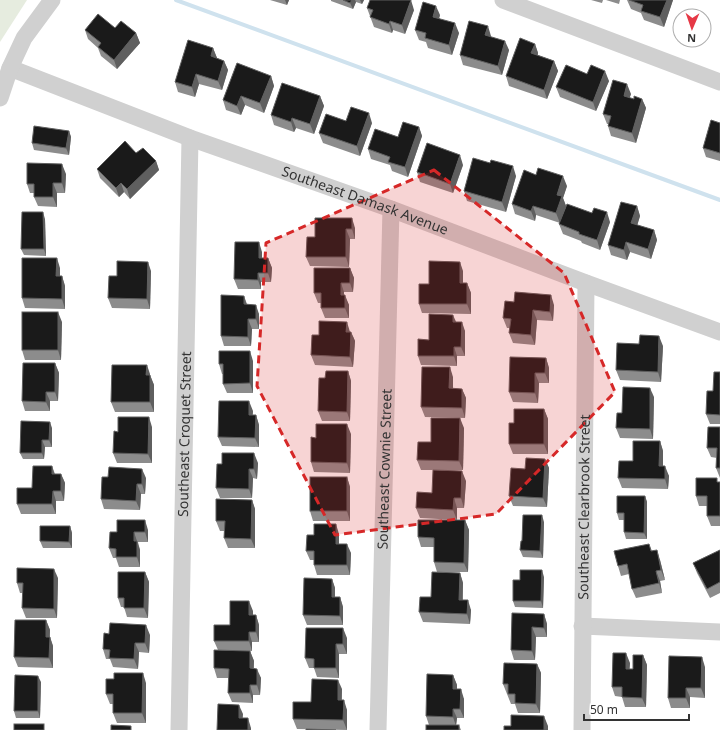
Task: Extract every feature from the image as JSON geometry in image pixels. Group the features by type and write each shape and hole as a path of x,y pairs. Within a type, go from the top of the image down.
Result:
{"street":[{"path":"0,98 10,68 24,38 52,0"},
{"path":"504,0 720,82"},
{"name":"Southeast Damask Avenue","path":"10,68 190,138 391,209 720,332"},
{"name":"Southeast Croquet Street","path":"179,730 190,138"},
{"name":"Southeast Cownie Street","path":"378,730 391,209"},
{"name":"Southeast Clearbrook Street","path":"582,730 586,283"},
{"path":"582,626 720,632"}],"highlighted area":[{"path":"434,170 564,273 615,392 496,514 335,535 257,386 266,243"}],"shaded area":[{"path":"0,0 27,0 0,42"}],"building":[{"path":"343,0 352,0 350,3"},
{"path":"370,0 411,0 402,25 390,21 389,24 370,17 373,10 367,8"},
{"path":"629,0 667,0 660,17 641,11 643,5"},
{"path":"423,2 436,6 433,17 455,23 449,45 425,38 426,33 415,30"},
{"path":"98,14 115,28 121,21 136,33 114,60 98,47 101,43 85,30"},
{"path":"469,21 488,26 485,35 505,41 498,66 460,55"},
{"path":"520,38 535,44 531,53 554,61 544,90 506,76"},
{"path":"188,40 213,48 211,56 224,61 218,81 196,74 192,87 175,82"},
{"path":"237,63 271,76 260,103 241,96 237,106 223,100"},
{"path":"566,65 587,74 591,65 605,71 593,102 556,87"},
{"path":"613,80 627,84 624,96 634,99 634,96 642,99 632,133 608,126 611,116 603,114"},
{"path":"282,83 320,96 310,124 292,118 291,122 271,115"},
{"path":"351,107 369,113 357,146 319,133 326,114 346,121"},
{"path":"711,120 720,123 720,153 703,148"},
{"path":"403,122 419,127 405,167 388,162 390,157 368,149 375,129 398,137"},
{"path":"34,126 69,131 66,148 32,143"},
{"path":"125,141 136,153 143,148 156,161 127,189 121,183 116,188 97,169"},
{"path":"427,143 460,155 450,184 417,172"},
{"path":"473,158 490,163 491,160 513,166 502,202 464,191"},
{"path":"27,163 62,164 62,183 53,183 53,197 34,197 34,184 27,184"},
{"path":"538,168 563,176 557,195 562,196 556,213 533,206 531,211 512,204 524,170 536,175"},
{"path":"621,202 637,206 631,223 654,230 648,249 626,242 624,250 608,245"},
{"path":"567,204 592,213 594,208 607,212 597,240 579,234 579,232 559,224"},
{"path":"22,212 43,212 44,249 21,249"},
{"path":"315,218 352,218 352,229 346,229 346,257 306,257 307,237 315,237"},
{"path":"235,242 259,242 259,258 268,258 268,273 258,273 258,280 234,279"},
{"path":"22,258 57,258 56,276 62,276 62,299 22,298"},
{"path":"117,261 148,262 147,299 108,298 109,276 117,276"},
{"path":"429,261 460,262 460,283 467,283 467,304 419,304 419,284 429,284"},
{"path":"314,268 350,268 350,283 341,283 341,295 345,295 345,308 321,308 321,293 314,293"},
{"path":"515,292 551,295 550,312 533,310 531,335 509,333 511,319 503,318 505,301 514,302"},
{"path":"221,295 244,296 244,304 256,305 256,319 248,319 248,337 221,336"},
{"path":"22,312 58,312 58,350 22,350"},
{"path":"429,314 453,315 453,322 462,322 461,347 454,347 454,356 418,356 418,339 429,340"},
{"path":"319,321 347,322 346,332 351,332 350,357 311,355 312,335 319,335"},
{"path":"640,335 659,336 658,372 616,370 617,343 639,344"},
{"path":"219,351 250,351 250,383 223,384 223,364 219,364"},
{"path":"510,357 546,358 545,373 535,373 535,393 509,392"},
{"path":"23,363 55,363 55,392 46,392 46,402 22,401"},
{"path":"112,365 147,365 146,375 150,375 150,402 111,402"},
{"path":"422,367 450,367 449,388 462,389 462,408 421,407"},
{"path":"326,371 348,371 347,412 318,411 319,378 325,378"},
{"path":"714,372 720,372 720,415 706,414 707,391 713,391"},
{"path":"623,387 650,388 650,429 616,428 617,413 622,413"},
{"path":"219,401 249,401 249,415 256,415 255,438 218,437"},
{"path":"514,409 544,409 544,444 509,444 509,423 514,423"},
{"path":"118,417 149,417 148,454 113,453 114,431 118,432"},
{"path":"431,418 460,418 459,461 417,460 418,442 431,442"},
{"path":"21,421 50,422 49,440 42,440 42,453 20,453"},
{"path":"316,424 347,424 347,463 311,462 311,437 316,438"},
{"path":"708,427 720,427 720,468 716,468 717,448 707,448"},
{"path":"633,441 660,441 659,466 665,466 665,479 618,478 619,461 633,461"},
{"path":"222,453 254,453 254,469 249,469 249,489 216,488 217,464 222,464"},
{"path":"526,458 545,459 543,498 509,496 511,468 525,469"},
{"path":"33,466 52,466 52,474 61,474 61,491 53,491 52,504 17,504 17,488 32,488"},
{"path":"109,467 142,469 142,484 137,484 136,501 101,499 102,477 108,477"},
{"path":"433,470 462,471 461,498 454,498 453,510 416,508 417,492 432,493"},
{"path":"310,477 347,477 347,511 310,511"},
{"path":"696,478 717,478 717,482 720,482 720,516 707,516 707,496 696,496"},
{"path":"617,496 645,496 644,533 624,532 624,513 617,513"},
{"path":"216,499 252,500 251,539 224,538 225,521 216,521"},
{"path":"523,515 542,515 540,551 520,550 522,541"},
{"path":"117,520 145,520 145,532 134,532 134,541 137,541 137,557 116,557 116,549 109,548 110,532 117,532"},
{"path":"418,520 465,520 464,563 434,562 434,538 418,537"},
{"path":"314,524 336,524 336,544 347,544 347,565 314,565 314,551 306,551 307,535 314,535"},
{"path":"40,526 70,526 69,542 40,541"},
{"path":"649,544 651,551 657,550 661,570 656,571 659,583 632,589 627,564 618,566 614,551"},
{"path":"720,550 720,582 707,589 693,563"},
{"path":"17,568 54,569 54,609 22,608 23,583 17,583"},
{"path":"520,570 542,570 541,601 513,601 513,580 520,580"},
{"path":"118,572 145,572 144,608 124,608 124,598 118,598"},
{"path":"432,572 460,573 459,600 468,600 467,614 419,612 420,597 431,597"},
{"path":"304,578 332,579 332,597 340,597 340,616 303,615"},
{"path":"230,601 249,601 249,615 256,615 256,632 249,632 249,641 214,641 214,625 230,625"},
{"path":"512,613 544,614 544,628 532,627 532,651 511,650"},
{"path":"15,620 46,620 46,637 50,637 49,658 14,657"},
{"path":"110,623 146,625 145,643 135,643 134,659 109,658 110,650 103,649 104,633 109,634"},
{"path":"306,628 343,628 343,644 336,644 336,668 314,668 314,659 305,658"},
{"path":"214,650 250,651 250,668 257,669 257,685 250,685 250,693 228,693 229,669 214,668"},
{"path":"613,653 626,653 626,669 633,669 633,655 643,655 642,698 622,697 622,687 612,687"},
{"path":"669,656 702,657 701,688 686,688 686,698 668,698"},
{"path":"504,663 537,664 536,704 515,703 515,694 508,694 508,684 503,684"},
{"path":"114,673 143,673 142,713 113,713 113,694 106,694 106,679 114,679"},
{"path":"427,674 453,675 453,689 461,689 460,709 453,709 453,717 426,716"},
{"path":"15,675 38,676 38,711 14,711"},
{"path":"312,679 338,680 338,700 344,700 343,720 293,719 293,702 311,702"},
{"path":"218,704 239,705 239,718 248,718 248,730 217,730"},
{"path":"511,715 544,716 544,730 504,730 504,726 511,726"},
{"path":"14,724 44,724 44,730 14,730"},
{"path":"111,725 131,726 131,730 111,730"},
{"path":"426,725 459,725 459,730 426,730"},
{"path":"306,729 336,730 306,730"}],"waterway":[{"path":"176,0 720,200"}]}
